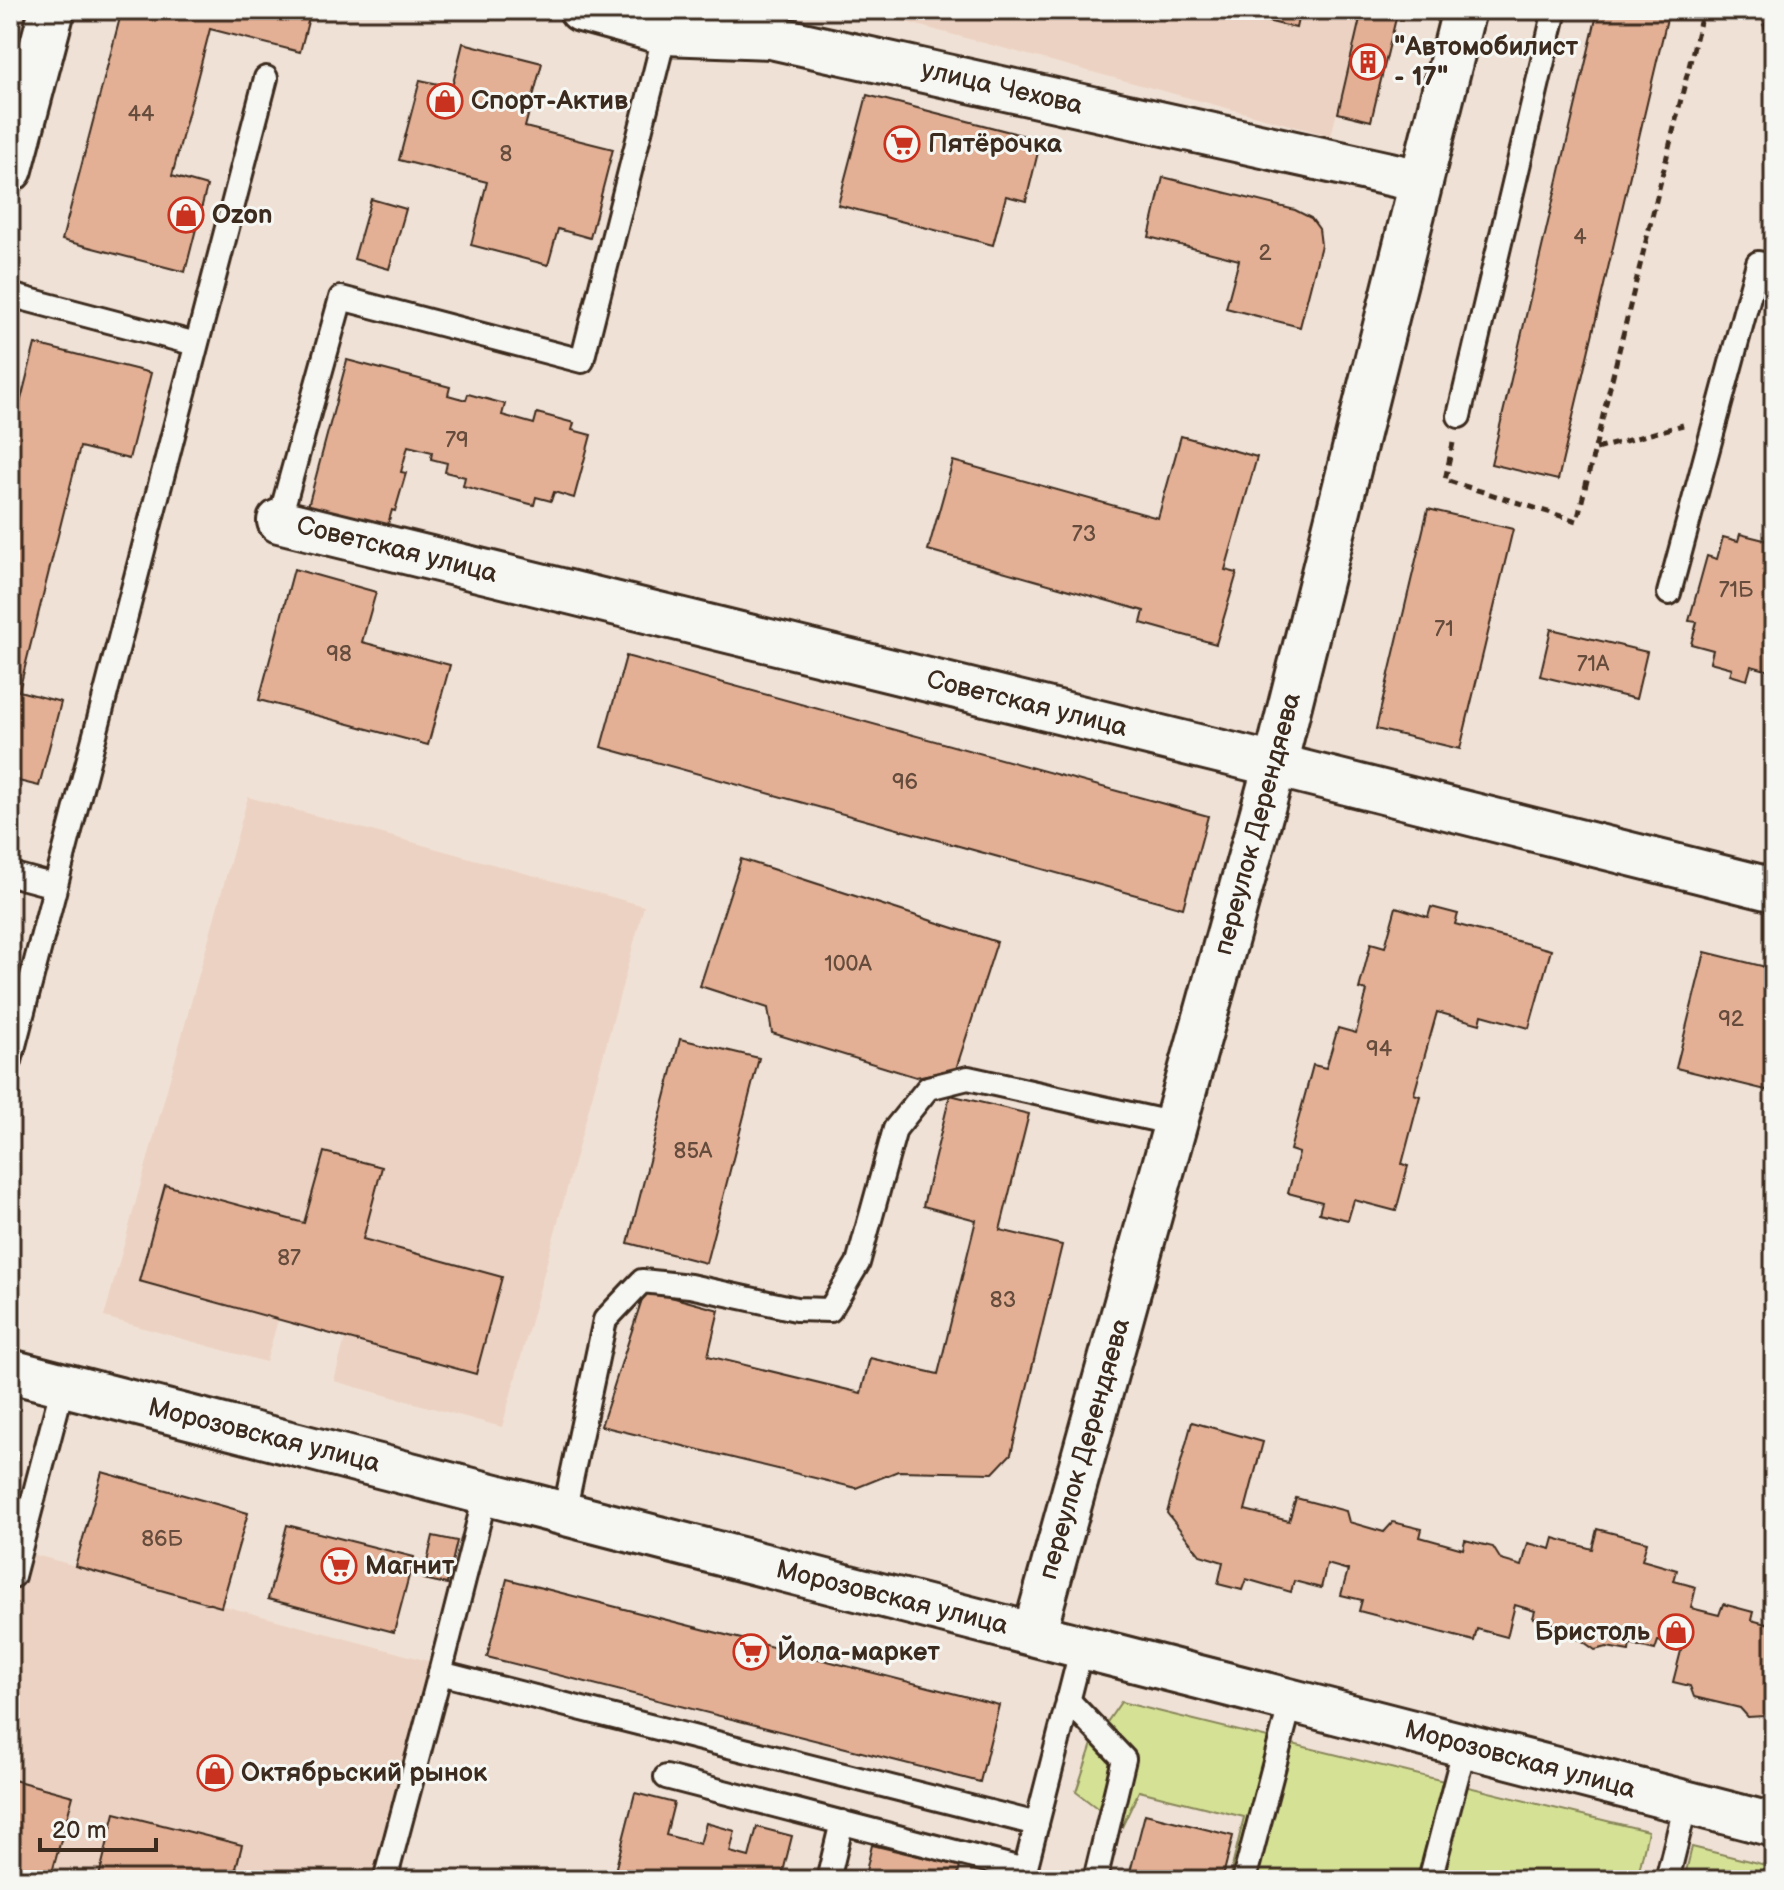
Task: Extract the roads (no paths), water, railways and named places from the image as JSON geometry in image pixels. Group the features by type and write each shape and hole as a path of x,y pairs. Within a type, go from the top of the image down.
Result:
{"main road":[{"path":"10,169 52,10"}],"street":[{"name":"улица Чехова","path":"581,10 665,33 771,37 1421,181"},
{"name":"переулок Дерендяева","path":"1034,1634 1275,765 1464,10"},
{"name":"Советская улица","path":"279,521 1774,890"},
{"name":"Морозовская улица","path":"10,1371 1774,1825"}],"lane":[{"path":"1459,416 1555,10"},
{"path":"279,521 341,298 582,361 665,33"},
{"path":"10,1061 266,78"},
{"path":"1669,593 1758,263 1774,266"},
{"path":"10,295 196,344"},
{"path":"10,874 55,886"},
{"path":"564,1513 605,1320 642,1281 690,1286 796,1309 830,1310 858,1263 895,1129 928,1088 968,1078 1175,1124"},
{"path":"10,1575 13,1576 63,1385"},
{"path":"385,1880 486,1493"},
{"path":"666,1777 1025,1870 1082,1647"},
{"path":"440,1673 1037,1824"},
{"path":"1068,1700 1124,1759 1095,1880"},
{"path":"1244,1880 1291,1701"},
{"path":"1430,1880 1465,1746"},
{"path":"1667,1880 1686,1803"},
{"path":"828,1880 842,1822"}],"place":[{"name":"\"Автомобилист - 17\"","path":"1368,62"},
{"name":"Спорт-Актив","path":"445,101"},
{"name":"Пятёрочка","path":"902,144"},
{"name":"Ozon","path":"186,215"},
{"name":"Магнит","path":"339,1566"},
{"name":"Бристоль","path":"1676,1632"},
{"name":"Йола-маркет","path":"751,1652"},
{"name":"Октябрьский рынок","path":"215,1773"}]}
